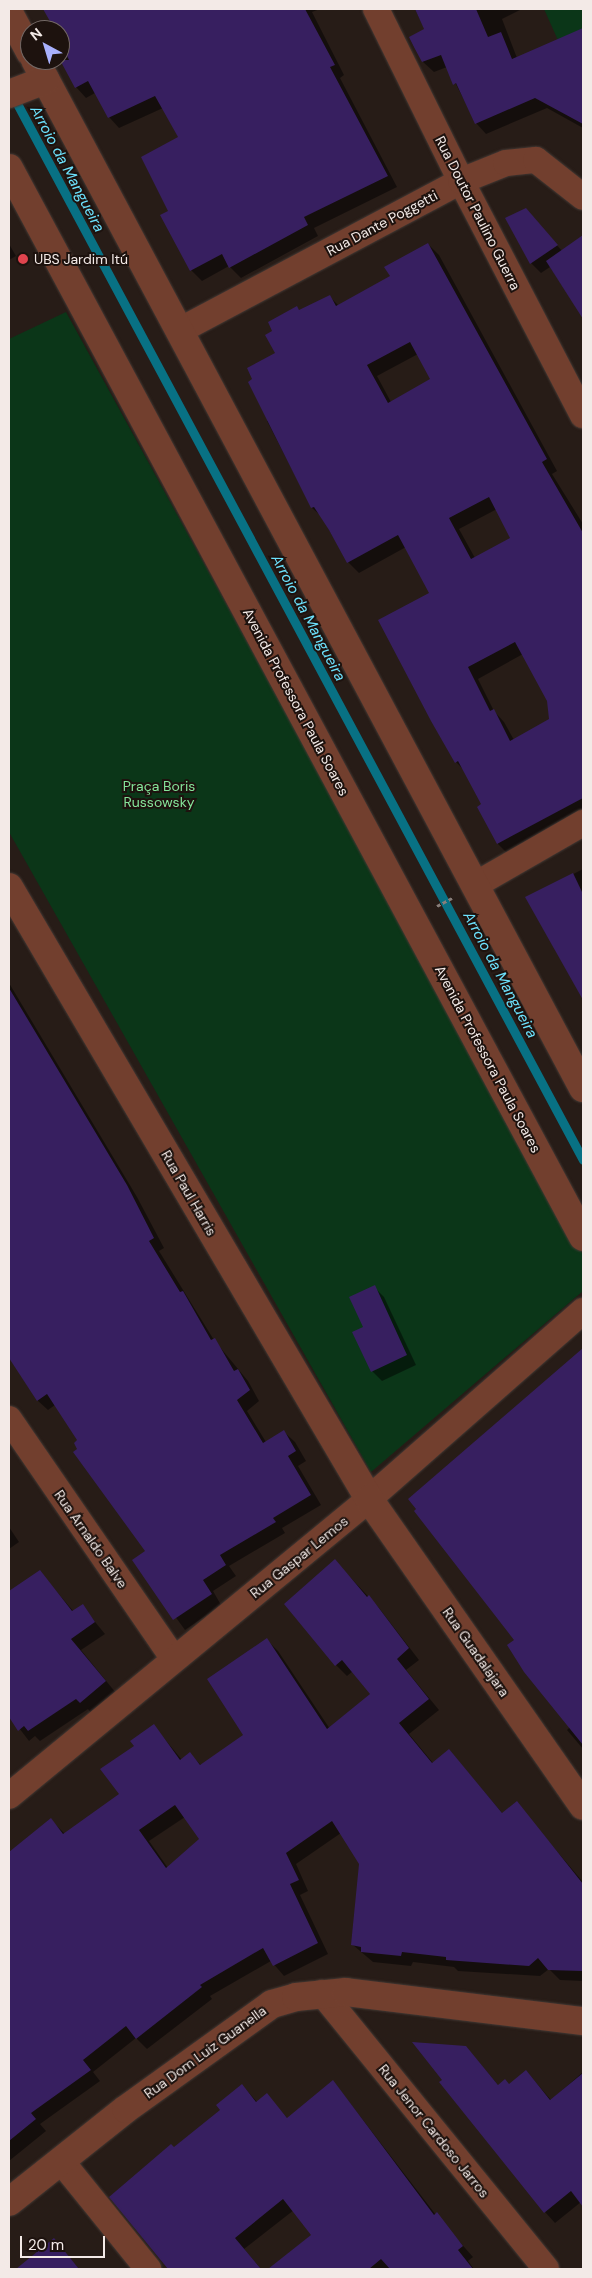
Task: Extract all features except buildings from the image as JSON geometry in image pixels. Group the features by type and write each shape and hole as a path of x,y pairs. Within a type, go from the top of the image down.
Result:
{"street":[{"name":"Rua Doutor Paulino Guerra","path":"376,9 461,181 583,415"},
{"path":"9,13 20,33"},
{"path":"28,81 179,331 468,889 583,1088"},
{"name":"Rua Dante Poggetti","path":"179,331 461,181 506,162 536,160 583,197"},
{"name":"Avenida Professora Paula Soares","path":"9,168 583,1236"},
{"path":"468,889 583,823"},
{"name":"Rua Paul Harris","path":"9,887 369,1499"},
{"name":"Rua Gaspar Lemos","path":"9,1796 369,1499 583,1311"},
{"name":"Rua Arnaldo Balve","path":"9,1419 174,1659"},
{"name":"Rua Guadalajara","path":"369,1499 583,1806"},
{"name":"Rua Dom Luiz Guanella","path":"9,2202 126,2109 272,2004 322,1993 346,1992 583,2021"},
{"name":"Rua Jenor Cardoso Jarros","path":"322,1993 546,2269"},
{"path":"61,2161 148,2269"}],"path":[{"path":"435,907 468,889"}],"green space":[{"path":"544,9 583,9 583,42 561,47"},
{"name":"Praça Boris Russowsky","path":"66,312 583,1255 583,1291 371,1472 9,832 9,339"}],"waterway":[{"name":"Arroio da Mangueira","path":"13,96 583,1160"}],"place":[{"name":"UBS Jardim Itú","path":"23,259"}]}
